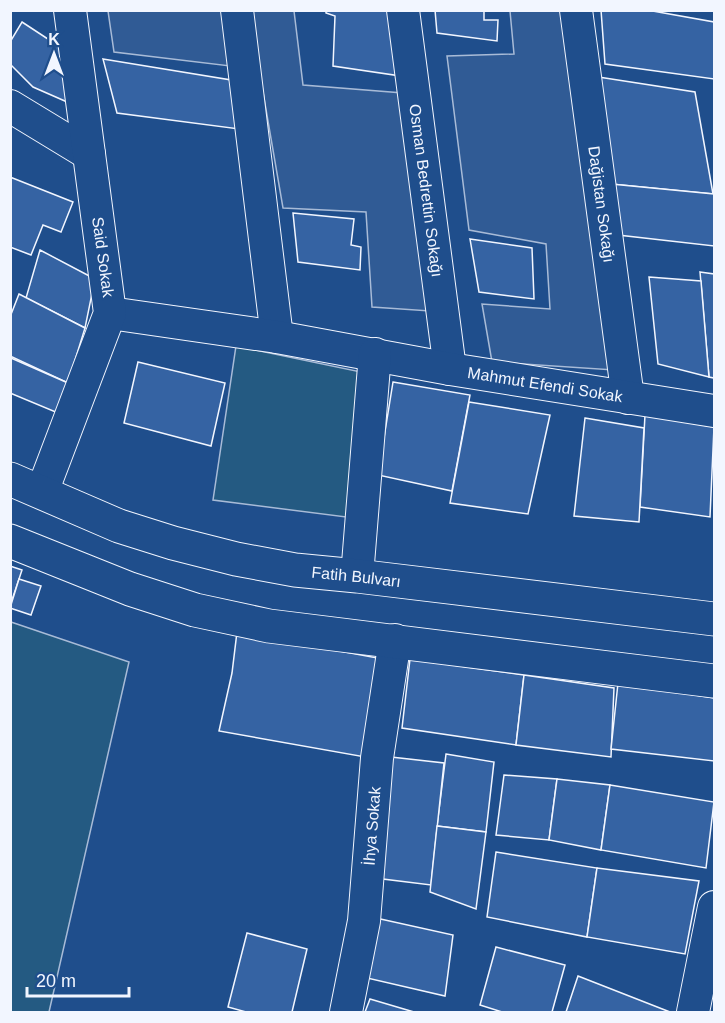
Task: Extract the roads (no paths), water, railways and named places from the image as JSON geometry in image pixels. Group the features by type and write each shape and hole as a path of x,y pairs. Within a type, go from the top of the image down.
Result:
{"main road":[{"name":"Fatih Bulvarı","path":"10,479 119,526 236,559 295,570 714,619"},
{"path":"10,541 130,589 195,610 269,626 714,681"}],"street":[{"name":"Said Sokak","path":"42,492 110,313 70,10"},
{"path":"237,10 277,337"},
{"name":"Osman Bedrettin Sokağı","path":"403,10 450,369"},
{"name":"Dağistan Sokağı","path":"576,10 628,398"},
{"path":"10,106 89,154"},
{"name":"Mahmut Efendi Sokak","path":"110,313 277,337 450,369 714,411"},
{"path":"357,576 375,354"},
{"name":"İhya Sokak","path":"346,1012 364,921 377,758 395,640"},
{"path":"693,1012 714,907"}]}
